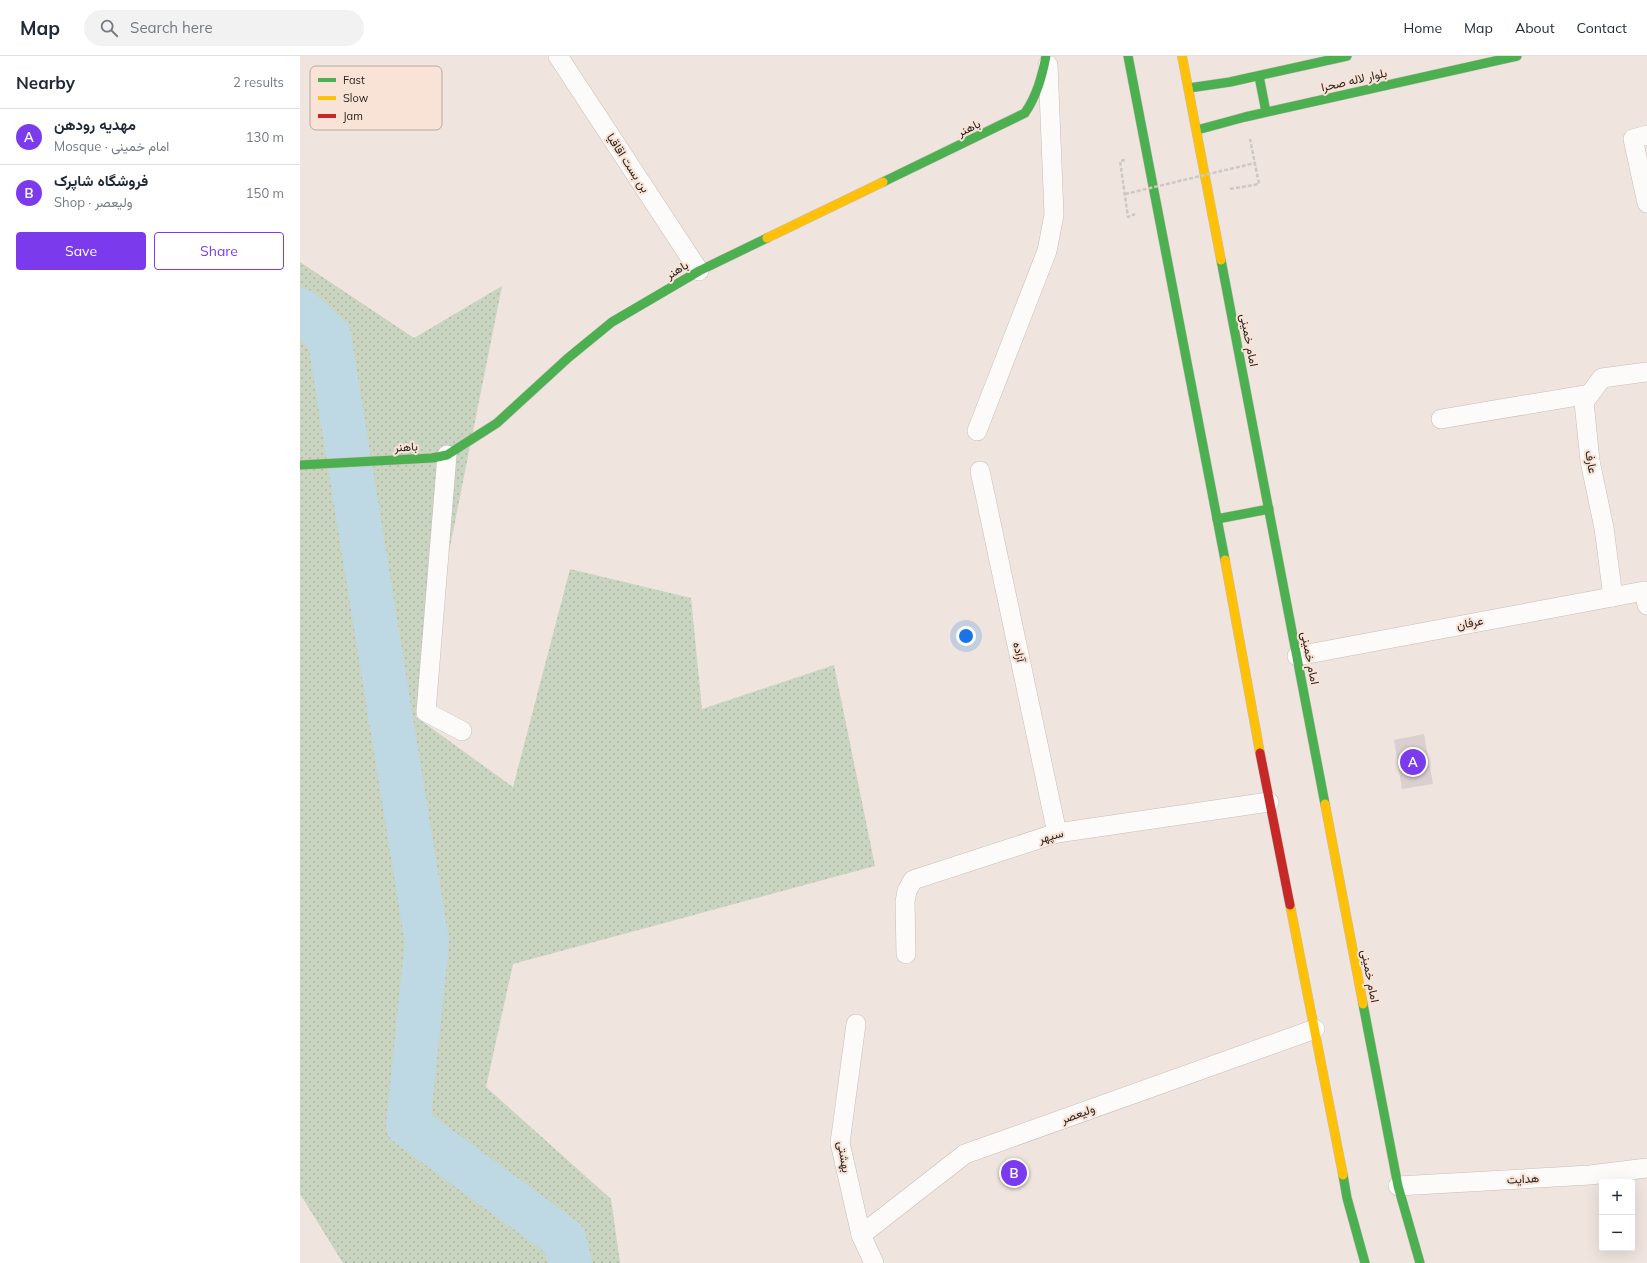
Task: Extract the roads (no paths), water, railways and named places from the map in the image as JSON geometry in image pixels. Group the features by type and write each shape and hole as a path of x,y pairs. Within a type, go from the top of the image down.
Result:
{"main road":[{"name":"باهنر","path":"303,465 432,458 447,455 497,423 568,358 612,322 699,271 1025,113 1034,101 1047,56"},
{"path":"1128,56 1217,519 1269,802 1315,1029 1347,1198 1365,1263"},
{"name":"امام خمینی","path":"1182,56 1398,1186 1420,1263"},
{"name":"بلوار لاله صحرا","path":"1189,88 1230,82 1347,56"},
{"name":"بلوار لاله صحرا","path":"1197,130 1266,112 1517,56"},
{"path":"1259,76 1266,112"},
{"path":"1217,519 1269,509"}],"street":[{"name":"بن بست اقاقیا","path":"558,56 699,271"},
{"path":"977,431 1047,251 1054,215 1047,56"},
{"path":"1647,135 1633,139 1647,203"},
{"name":"عارف","path":"1613,597 1604,528 1590,461 1584,402 1602,378 1647,372"},
{"path":"1441,419 1590,394"},
{"path":"447,455 426,712 462,731"},
{"name":"آزاده","path":"980,471 1057,833"},
{"name":"عرفان","path":"1297,656 1613,597 1645,598"},
{"name":"سپهر","path":"906,954 905,902 907,891 913,880 1057,833 1269,802"},
{"name":"بهشتی","path":"856,1024 840,1143 861,1235 874,1263"},
{"name":"ولیعصر","path":"861,1235 965,1154 1315,1029"},
{"name":"هدایت","path":"1398,1186 1590,1175 1647,1168"}],"waterway":[{"path":"300,310 329,336 427,942 408,1125 564,1239 570,1263"}],"place":[{"name":"مهدیه رودهن","path":"1413,762"},
{"name":"فروشگاه شاپرک","path":"1014,1173"}]}
